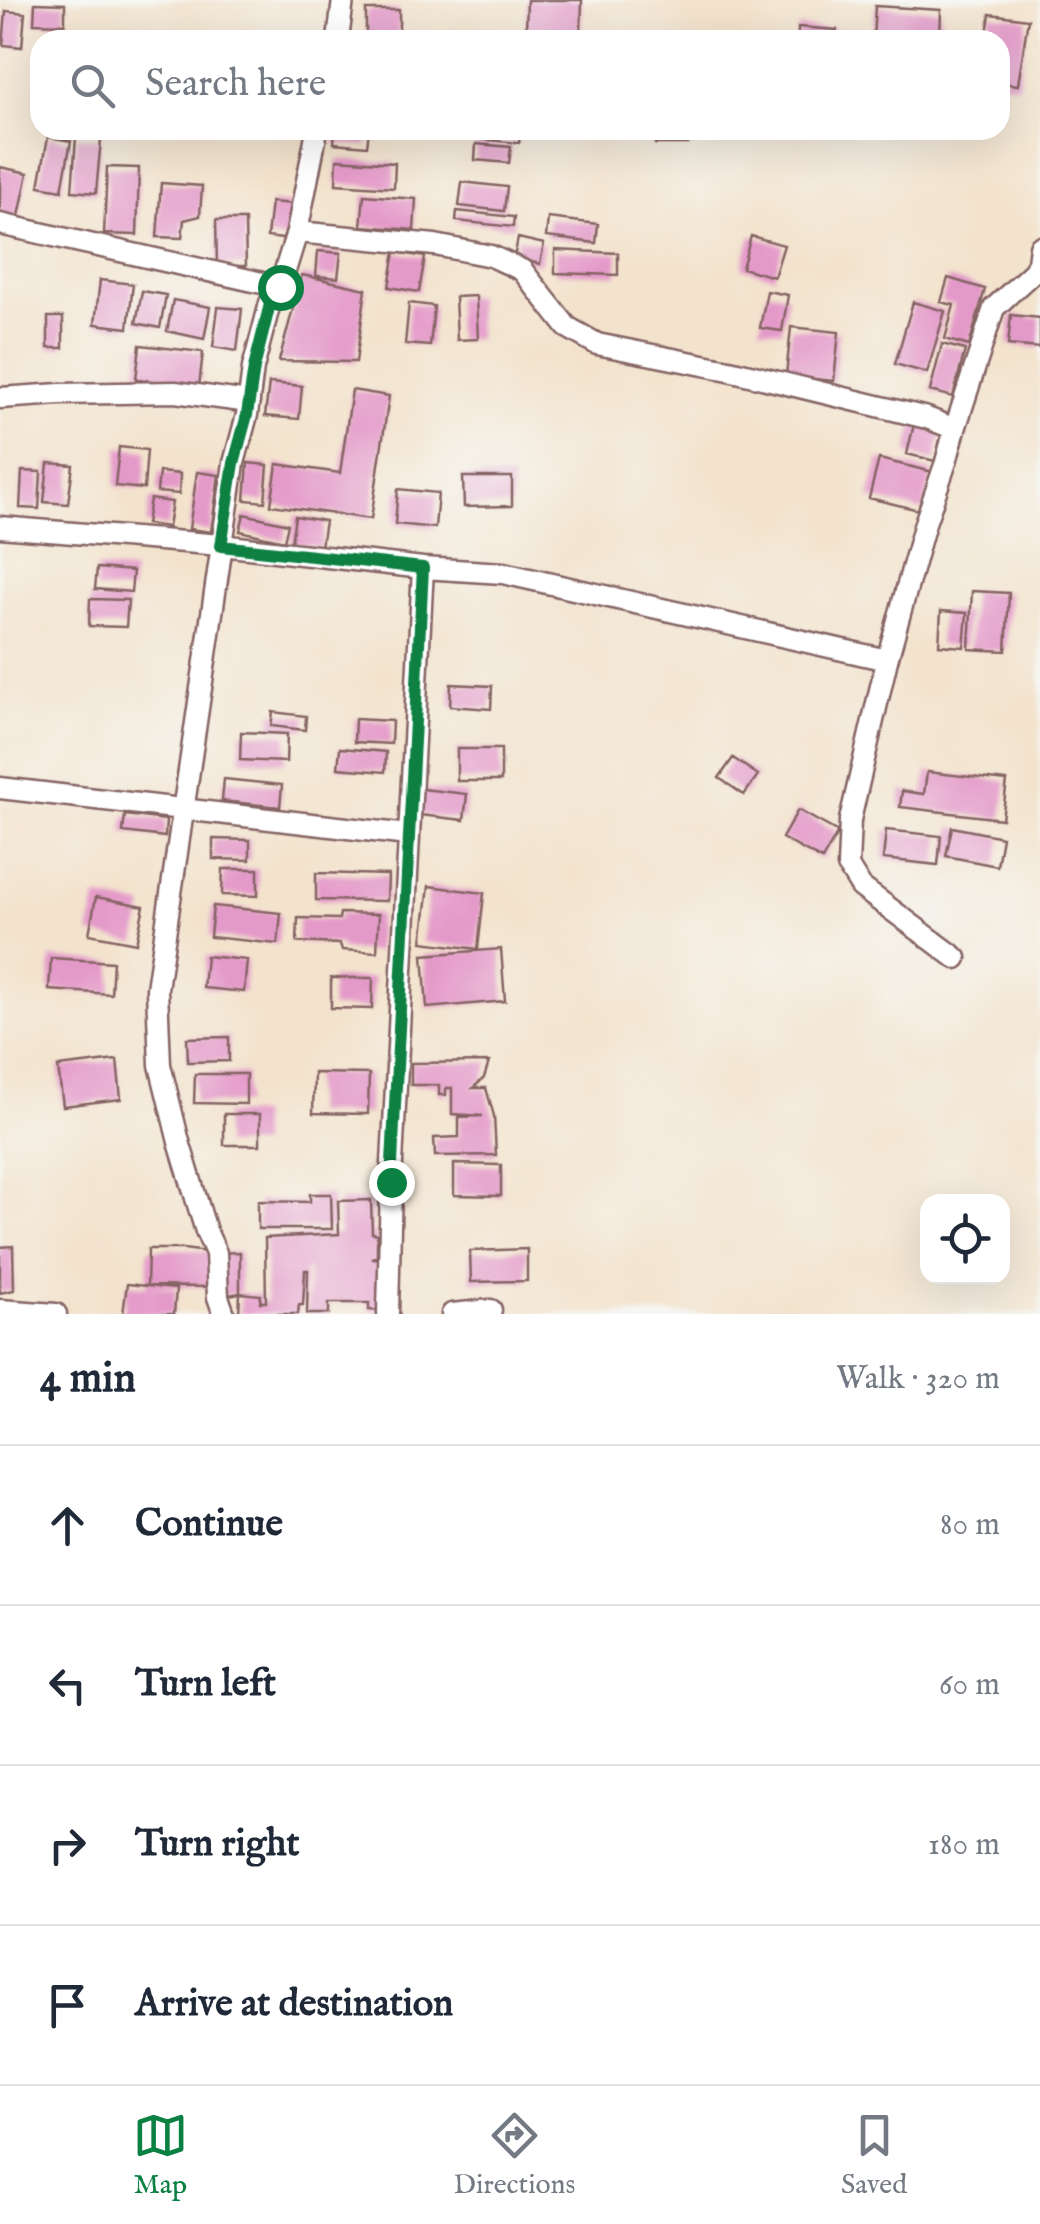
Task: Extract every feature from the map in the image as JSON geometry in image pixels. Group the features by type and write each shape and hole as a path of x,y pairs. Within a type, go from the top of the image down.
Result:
{"street":[{"path":"339,30 343,0"},
{"path":"224,1314 218,1297 216,1253 184,1160 160,1065 156,990 234,463 270,304 280,287 297,232 315,140"},
{"path":"0,224 280,287"},
{"path":"297,232 434,244 491,256 522,270 567,327 597,344 729,370 955,428"},
{"path":"956,958 861,886 848,866 850,820 887,660 925,522 994,308 1034,270 1040,247"},
{"path":"0,398 175,392 249,402"},
{"path":"0,528 503,573 887,660"},
{"path":"388,1314 391,1182 423,568"},
{"path":"0,788 408,834"},
{"path":"0,1310 56,1314"},
{"path":"452,1314 491,1310"}],"building":[{"path":"527,0 582,0 581,30 526,30"},
{"path":"35,3 65,4 65,24 34,23"},
{"path":"875,6 941,10 940,30 874,30"},
{"path":"366,10 399,10 399,30 366,30"},
{"path":"6,11 25,13 22,47 3,45"},
{"path":"990,14 1028,19 1018,85 1010,84 1010,30 988,30"},
{"path":"47,140 71,141 62,190 39,186"},
{"path":"76,140 101,140 96,193 72,191"},
{"path":"334,140 368,140 367,146"},
{"path":"655,140 688,140 688,144 655,144"},
{"path":"476,144 511,147 509,163 475,160"},
{"path":"337,159 395,163 394,188 336,184"},
{"path":"0,167 28,173 18,221 0,217"},
{"path":"107,167 139,168 137,235 104,234"},
{"path":"462,182 507,187 504,211 459,206"},
{"path":"161,183 202,186 200,216 184,220 182,238 157,237"},
{"path":"364,195 416,199 414,230 361,226"},
{"path":"271,202 294,204 290,240 267,237"},
{"path":"457,211 514,217 513,227 456,221"},
{"path":"548,218 598,224 596,243 546,237"},
{"path":"216,220 245,220 246,266 217,266"},
{"path":"751,236 784,245 774,277 742,268"},
{"path":"518,238 544,244 540,264 514,258"},
{"path":"555,250 618,253 618,275 555,273"},
{"path":"318,251 341,253 338,278 316,276"},
{"path":"395,252 425,257 419,292 389,287"},
{"path":"302,275 366,289 356,362 279,361"},
{"path":"948,278 985,289 969,346 945,339 954,305 941,302"},
{"path":"100,280 133,284 128,328 95,324"},
{"path":"142,291 166,295 160,328 136,323"},
{"path":"767,291 788,295 782,331 760,328"},
{"path":"476,296 478,339 457,340 455,297"},
{"path":"173,300 210,307 204,339 167,331"},
{"path":"913,302 945,311 927,373 895,364"},
{"path":"409,303 434,306 430,346 405,344"},
{"path":"218,307 242,309 237,351 213,347"},
{"path":"1011,315 1040,318 1040,348 1008,345"},
{"path":"48,317 63,317 63,348 48,348"},
{"path":"791,327 839,332 834,381 786,376"},
{"path":"942,344 965,350 953,397 930,391"},
{"path":"140,345 203,352 199,387 136,379"},
{"path":"269,383 302,386 299,419 265,416"},
{"path":"352,390 389,396 371,519 271,505 277,464 340,473"},
{"path":"914,424 942,431 935,461 907,454"},
{"path":"119,447 147,450 144,489 115,486"},
{"path":"879,459 933,472 923,511 869,498"},
{"path":"48,463 73,465 68,504 44,502"},
{"path":"248,463 268,465 265,502 245,500"},
{"path":"22,471 41,472 39,509 20,508"},
{"path":"159,472 180,474 179,494 157,492"},
{"path":"197,472 219,475 211,532 189,529"},
{"path":"463,477 512,477 512,506 464,507"},
{"path":"398,489 438,493 435,528 395,524"},
{"path":"150,499 172,502 168,527 146,524"},
{"path":"244,514 288,524 284,541 240,531"},
{"path":"295,516 325,521 321,547 291,543"},
{"path":"97,568 133,571 131,592 95,589"},
{"path":"972,591 1009,593 1006,651 969,649"},
{"path":"90,599 128,600 126,627 89,626"},
{"path":"941,611 967,613 964,647 939,645"},
{"path":"451,684 492,686 491,709 450,706"},
{"path":"273,712 306,716 305,730 271,726"},
{"path":"355,719 392,721 391,744 354,742"},
{"path":"241,732 287,734 286,762 240,760"},
{"path":"340,748 386,752 385,772 338,768"},
{"path":"457,749 501,749 501,781 457,781"},
{"path":"733,758 758,775 744,795 719,778"},
{"path":"927,772 1007,781 1002,819 900,807 902,791 924,794"},
{"path":"224,779 282,785 280,807 222,801"},
{"path":"422,789 467,794 464,820 419,815"},
{"path":"798,810 838,832 822,860 782,838"},
{"path":"125,815 166,820 165,837 123,832"},
{"path":"952,827 1002,837 997,866 946,856"},
{"path":"886,830 941,836 938,865 883,859"},
{"path":"213,839 250,840 250,860 213,859"},
{"path":"223,869 258,869 258,896 222,895"},
{"path":"316,873 388,875 387,901 316,900"},
{"path":"429,886 484,893 478,949 422,942"},
{"path":"96,897 144,906 136,943 89,934"},
{"path":"213,906 281,913 278,944 210,937"},
{"path":"340,913 379,914 377,952 342,950 340,944 297,942 298,918 339,919"},
{"path":"501,949 505,1001 427,1008 423,955"},
{"path":"206,956 247,960 244,992 203,988"},
{"path":"51,958 113,962 111,994 49,990"},
{"path":"331,978 373,978 372,1009 331,1008"},
{"path":"229,1037 229,1061 188,1062 187,1038"},
{"path":"117,1060 121,1099 63,1106 58,1067"},
{"path":"489,1062 484,1078 473,1088 486,1088 494,1116 496,1155 435,1156 434,1138 459,1137 459,1117 483,1116 452,1114 452,1088 446,1088 446,1095 439,1095 439,1085 411,1085 411,1063"},
{"path":"314,1073 369,1074 368,1114 313,1113"},
{"path":"195,1074 246,1074 246,1104 194,1103"},
{"path":"224,1114 260,1114 260,1145 224,1145"},
{"path":"454,1164 501,1165 501,1196 454,1195"},
{"path":"310,1194 331,1194 332,1229 258,1229 258,1201 310,1202"},
{"path":"371,1200 372,1233 377,1234 377,1256 372,1258 388,1259 385,1311 369,1310 369,1303 329,1303 329,1314 307,1314 305,1270 303,1305 299,1305 298,1314 239,1314 240,1293 261,1295 260,1302 266,1302 265,1238 339,1234 338,1201"},
{"path":"13,1246 14,1290 0,1293 0,1247"},
{"path":"148,1249 216,1253 212,1287 147,1286"},
{"path":"527,1249 527,1281 471,1282 470,1251"},
{"path":"240,1252 240,1293 218,1297 216,1253"},
{"path":"127,1284 176,1289 174,1314 123,1314"}],"route":[{"path":"280,287 270,304 254,368 221,546 423,568 391,1182"}]}
